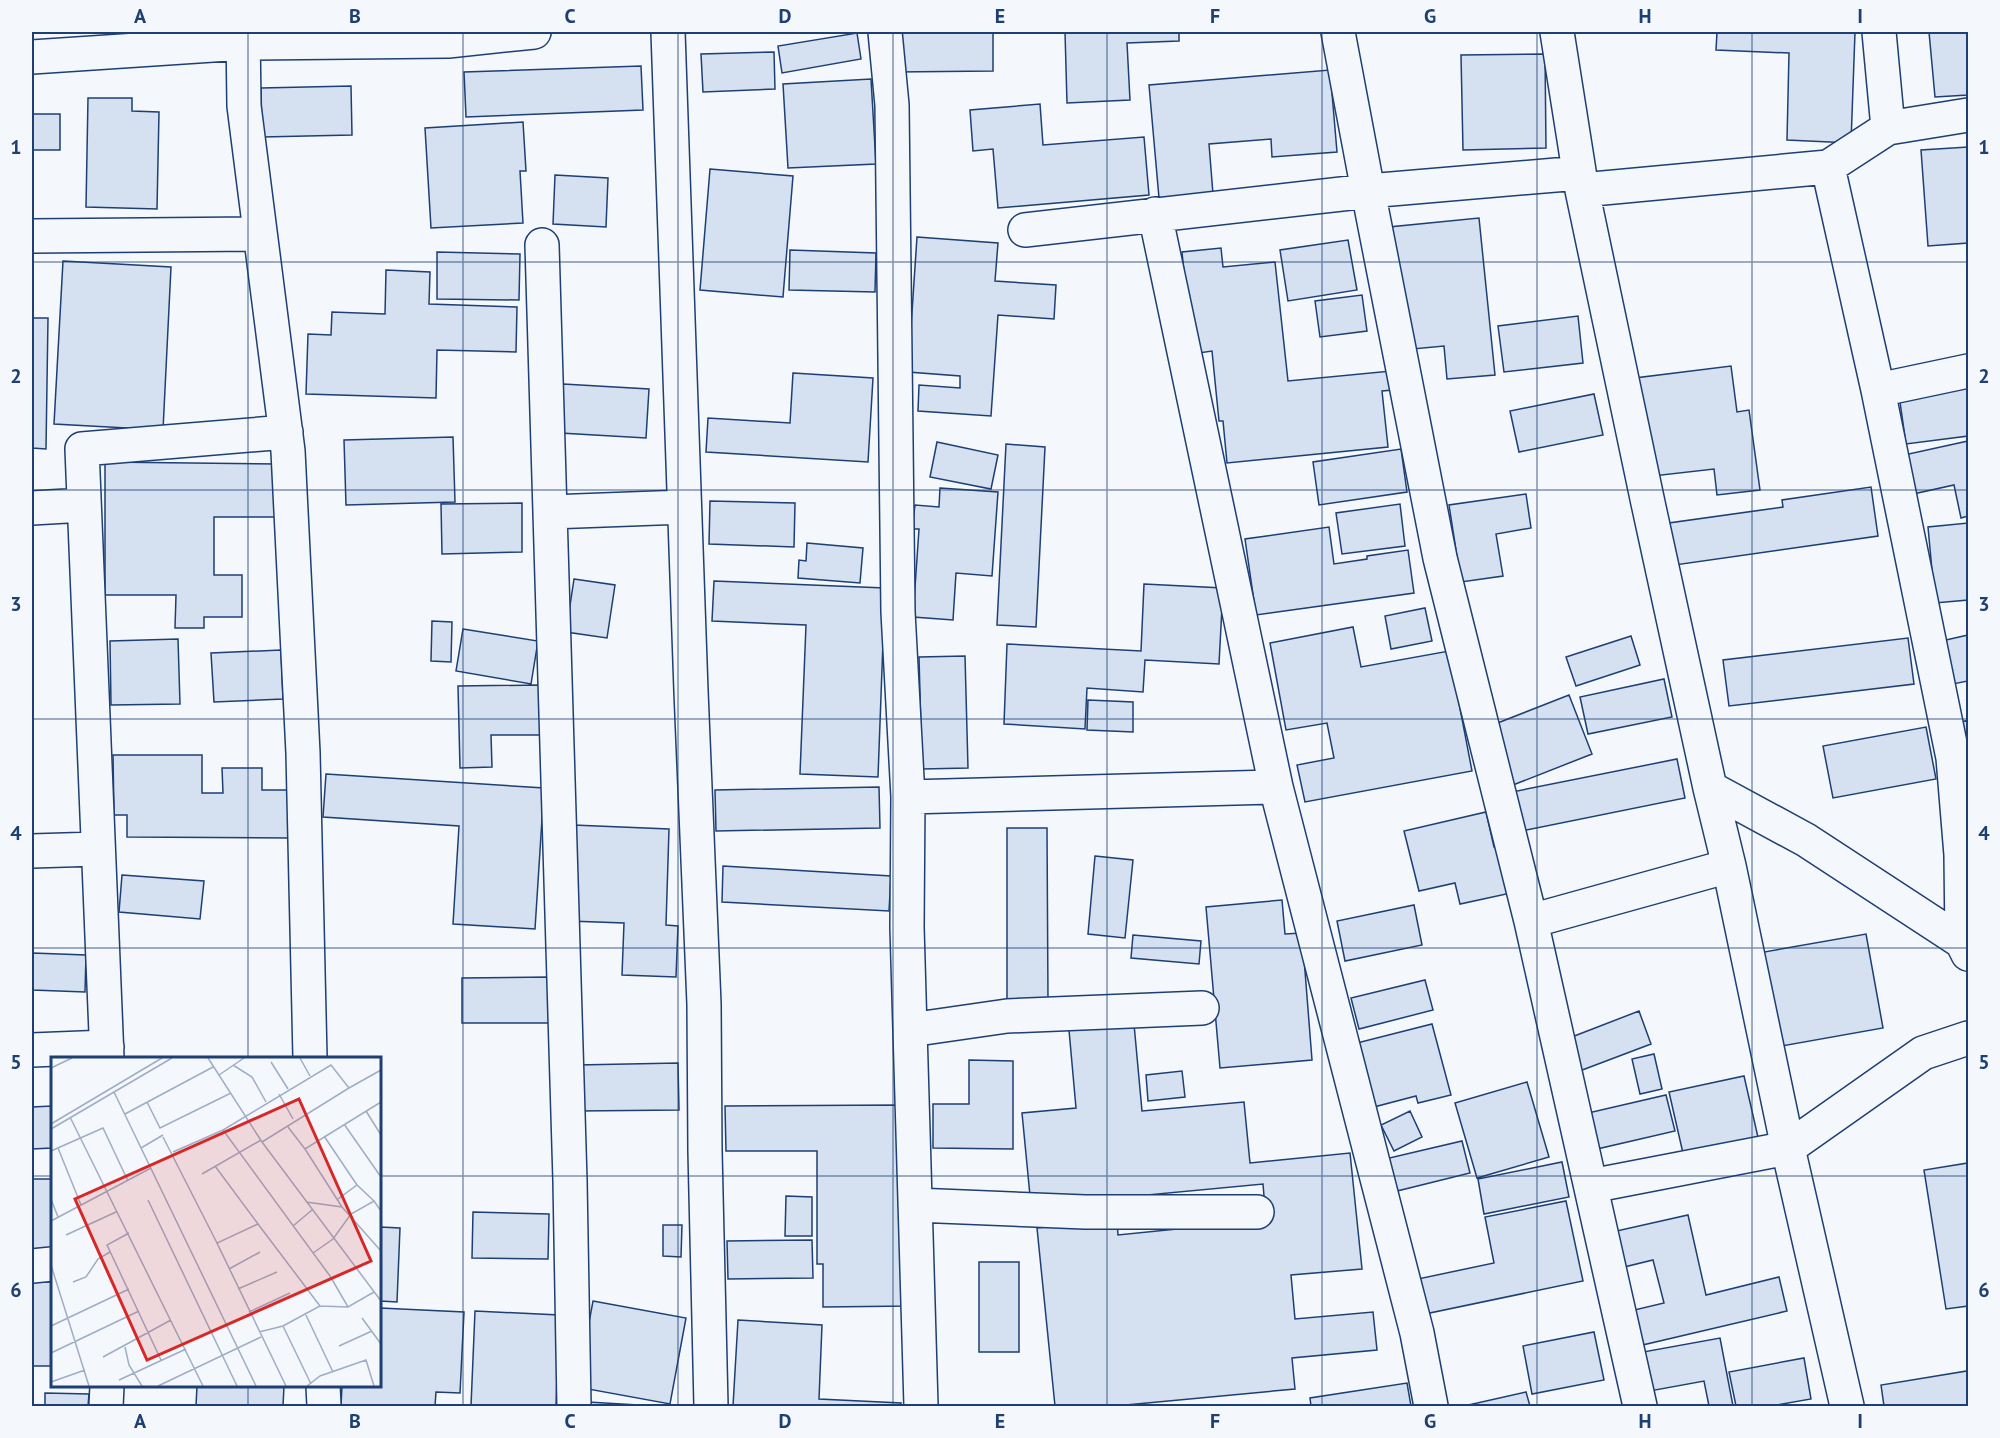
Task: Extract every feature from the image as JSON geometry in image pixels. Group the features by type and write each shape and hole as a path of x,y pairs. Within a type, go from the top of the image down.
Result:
{"street":[{"path":"32,57 243,37 448,36 534,32"},
{"path":"668,32 704,1004 711,1407"},
{"path":"885,32 892,105 898,612 908,797 907,927 921,1407"},
{"path":"1338,32 1440,558 1531,921 1640,1407"},
{"path":"1557,32 1581,181 1788,1148 1847,1407"},
{"path":"1879,32 1888,128"},
{"path":"243,37 244,106 286,432 303,753 310,1057"},
{"path":"1025,230 1368,191 1828,167 1888,128 1968,115"},
{"path":"1828,167 1878,390 1953,758 1965,866 1965,948"},
{"path":"1155,214 1276,787 1417,1333 1431,1407"},
{"path":"32,236 260,234"},
{"path":"542,245 570,1180 574,1407"},
{"path":"1878,390 1968,371"},
{"path":"32,1050 107,1053 82,449 286,432"},
{"path":"32,508 84,505"},
{"path":"550,512 684,507"},
{"path":"908,797 1276,787"},
{"path":"1710,788 1806,840 1965,948"},
{"path":"32,851 97,849"},
{"path":"1531,921 1729,866"},
{"path":"910,1030 1007,1016 1202,1008"},
{"path":"1591,1186 1788,1148 1923,1053 1968,1038"},
{"path":"915,1205 1085,1212 1257,1212"},
{"path":"32,1266 51,1264"},
{"path":"106,1407 107,1387"},
{"path":"323,1387 324,1407"}],"building":[{"path":"894,32 993,32 993,71 895,72"},
{"path":"1065,32 1179,32 1179,41 1127,43 1130,100 1067,103"},
{"path":"1717,32 1855,32 1851,143 1787,140 1789,53 1716,50"},
{"path":"1929,32 1968,32 1968,95 1935,97"},
{"path":"857,33 861,59 782,73 778,46"},
{"path":"774,52 775,89 703,92 701,54"},
{"path":"1545,54 1546,148 1463,150 1461,55"},
{"path":"641,66 643,110 466,117 464,72"},
{"path":"1330,70 1337,152 1272,157 1271,139 1209,144 1213,194 1159,198 1149,85"},
{"path":"871,79 876,164 788,168 783,84"},
{"path":"351,86 352,135 262,137 261,88"},
{"path":"88,98 132,98 132,111 159,112 157,209 86,207"},
{"path":"1040,104 1043,145 1144,137 1149,195 998,208 993,149 973,151 970,110"},
{"path":"32,114 60,114 60,150 32,150"},
{"path":"523,122 526,171 520,171 523,223 431,228 425,128"},
{"path":"1968,147 1968,243 1928,246 1921,150"},
{"path":"710,169 793,176 783,297 700,290"},
{"path":"555,175 608,178 606,227 553,224"},
{"path":"1479,218 1495,375 1447,379 1444,346 1402,350 1389,227"},
{"path":"917,237 998,243 995,281 1056,285 1054,319 998,315 991,416 918,411 919,385 960,388 960,376 908,372"},
{"path":"1348,240 1357,290 1288,301 1280,250"},
{"path":"1221,248 1223,267 1275,262 1288,381 1391,371 1393,390 1382,391 1388,447 1227,463 1223,421 1219,421 1212,351 1192,354 1182,252"},
{"path":"790,250 876,253 875,292 789,290"},
{"path":"437,252 520,254 519,300 437,299"},
{"path":"63,261 171,267 163,430 54,424"},
{"path":"386,270 430,272 429,304 517,307 516,352 437,350 436,398 306,394 308,334 331,335 332,312 385,314"},
{"path":"1362,295 1367,331 1320,337 1315,301"},
{"path":"1578,316 1583,363 1504,372 1498,326"},
{"path":"32,318 48,318 46,449 32,448"},
{"path":"1731,366 1737,412 1749,410 1760,490 1717,495 1714,469 1653,476 1635,378"},
{"path":"793,373 873,378 868,462 706,452 708,418 790,423"},
{"path":"563,384 649,389 646,438 560,433"},
{"path":"1968,385 1968,436 1906,444 1899,395"},
{"path":"1594,394 1603,435 1519,452 1510,411"},
{"path":"453,437 455,502 346,505 344,440"},
{"path":"1968,441 1968,516 1961,518 1954,485 1913,494 1904,455"},
{"path":"937,442 998,455 991,489 930,477"},
{"path":"1006,444 1045,447 1036,627 997,625"},
{"path":"1401,449 1407,492 1319,505 1313,462"},
{"path":"105,462 278,464 278,517 214,517 214,575 242,575 242,617 204,617 204,628 175,628 176,595 105,595"},
{"path":"1871,487 1878,536 1675,565 1669,523 1783,507 1782,500"},
{"path":"940,488 998,492 992,576 956,573 953,620 913,617 919,529 912,529 915,505 939,507"},
{"path":"1526,494 1531,528 1496,534 1503,576 1461,582 1449,505"},
{"path":"710,501 795,503 794,547 709,544"},
{"path":"522,503 522,552 442,554 441,504"},
{"path":"1400,504 1405,546 1342,554 1336,513"},
{"path":"1968,523 1968,600 1935,603 1928,527"},
{"path":"1329,527 1334,564 1408,550 1414,593 1256,615 1245,539"},
{"path":"807,543 863,548 860,583 798,578 799,560 806,561"},
{"path":"574,579 615,585 607,638 566,632"},
{"path":"714,581 885,588 878,777 800,774 806,625 712,621"},
{"path":"1144,584 1223,588 1219,664 1145,660 1143,692 1087,688 1085,729 1004,724 1007,644 1141,651"},
{"path":"1425,608 1432,641 1391,649 1385,616"},
{"path":"432,621 452,622 451,662 431,661"},
{"path":"1353,627 1361,667 1449,651 1472,771 1305,802 1297,765 1334,758 1327,723 1286,730 1270,643"},
{"path":"463,629 538,641 531,684 456,671"},
{"path":"1968,635 1968,681 1948,685 1937,642"},
{"path":"1631,636 1640,665 1576,686 1566,657"},
{"path":"1908,638 1914,684 1729,706 1723,660"},
{"path":"178,639 180,704 111,705 110,641"},
{"path":"281,650 283,699 214,702 211,653"},
{"path":"965,656 968,768 922,769 919,657"},
{"path":"1664,679 1672,717 1588,734 1580,697"},
{"path":"540,685 540,735 491,735 492,767 460,768 458,686"},
{"path":"1569,695 1592,754 1513,785 1490,726"},
{"path":"1088,700 1133,702 1133,732 1087,730"},
{"path":"1968,720 1968,761 1955,724"},
{"path":"1926,727 1936,779 1833,798 1823,746"},
{"path":"113,755 202,755 202,793 223,793 222,768 262,768 262,790 288,790 288,838 127,837 127,815 114,815"},
{"path":"1677,759 1685,798 1521,831 1512,792"},
{"path":"326,774 544,788 535,929 453,924 459,826 323,817"},
{"path":"879,787 880,828 716,831 715,790"},
{"path":"1486,812 1494,847 1500,846 1511,893 1460,904 1455,883 1419,891 1404,831"},
{"path":"573,825 669,829 666,925 678,926 676,977 622,975 624,923 569,921"},
{"path":"1007,828 1047,828 1048,999 1007,999"},
{"path":"1095,856 1133,860 1125,938 1088,934"},
{"path":"723,866 891,876 889,911 722,902"},
{"path":"122,875 204,881 200,919 119,912"},
{"path":"1282,900 1285,934 1302,933 1312,1060 1220,1068 1206,907"},
{"path":"1414,905 1422,945 1345,961 1337,921"},
{"path":"1866,934 1883,1028 1782,1046 1764,952"},
{"path":"1133,935 1201,941 1199,964 1131,958"},
{"path":"32,953 86,955 85,992 32,990"},
{"path":"549,977 550,1023 462,1023 462,978"},
{"path":"1425,980 1433,1010 1359,1029 1351,998"},
{"path":"1639,1011 1651,1044 1577,1072 1564,1040"},
{"path":"1134,1024 1142,1111 1244,1102 1250,1163 1350,1153 1362,1269 1291,1275 1295,1319 1373,1312 1377,1350 1292,1358 1295,1389 1115,1406 1055,1406 1037,1228 1117,1220 1118,1235 1266,1220 1263,1184 1031,1206 1022,1113 1076,1108 1069,1030"},
{"path":"1432,1024 1451,1095 1418,1103 1416,1096 1370,1108 1353,1044"},
{"path":"1654,1054 1662,1089 1640,1094 1632,1059"},
{"path":"969,1060 1013,1061 1013,1149 933,1148 933,1104 969,1104"},
{"path":"678,1063 679,1110 578,1111 577,1065"},
{"path":"1182,1071 1185,1097 1148,1101 1146,1075"},
{"path":"1744,1076 1760,1146 1685,1162 1669,1092"},
{"path":"1527,1082 1549,1157 1477,1178 1455,1103"},
{"path":"1666,1095 1675,1131 1597,1149 1588,1113"},
{"path":"901,1105 910,1306 823,1307 823,1264 817,1264 817,1151 726,1151 725,1106"},
{"path":"51,1106 51,1148 32,1149 32,1107"},
{"path":"1410,1111 1422,1137 1394,1151 1381,1125"},
{"path":"1462,1141 1470,1173 1393,1192 1385,1159"},
{"path":"1562,1162 1569,1197 1484,1214 1478,1179"},
{"path":"1968,1163 1968,1306 1946,1309 1924,1170"},
{"path":"32,1179 51,1179 51,1256 32,1255"},
{"path":"786,1196 812,1197 812,1236 785,1236"},
{"path":"1566,1201 1583,1281 1420,1315 1413,1280 1494,1263 1485,1217"},
{"path":"473,1212 549,1214 548,1259 472,1258"},
{"path":"1688,1215 1706,1295 1779,1277 1787,1311 1634,1347 1626,1312 1664,1303 1653,1260 1620,1268 1612,1232"},
{"path":"663,1225 682,1225 681,1257 663,1256"},
{"path":"381,1227 400,1228 397,1302 381,1301"},
{"path":"812,1240 813,1278 728,1279 727,1241"},
{"path":"979,1262 1019,1262 1019,1352 979,1352"},
{"path":"32,1282 51,1282 51,1366 32,1366"},
{"path":"593,1301 686,1318 670,1404 577,1387"},
{"path":"381,1308 464,1312 460,1393 436,1392 435,1406 341,1406 342,1387 381,1387"},
{"path":"475,1311 559,1315 556,1406 471,1406"},
{"path":"738,1320 822,1325 819,1399 901,1403 900,1406 733,1406"},
{"path":"1594,1332 1604,1380 1532,1394 1523,1346"},
{"path":"1720,1338 1733,1406 1709,1406 1704,1381 1639,1393 1632,1354"},
{"path":"1804,1358 1811,1399 1771,1406 1736,1406 1729,1372"},
{"path":"1967,1371 1968,1406 1884,1406 1881,1385"},
{"path":"1407,1383 1411,1406 1311,1406 1310,1398"},
{"path":"197,1387 284,1387 283,1406 196,1406"},
{"path":"1526,1392 1530,1406 1464,1406"},
{"path":"45,1393 89,1394 88,1406 45,1406"},
{"path":"588,1402 655,1406 587,1406"}]}
